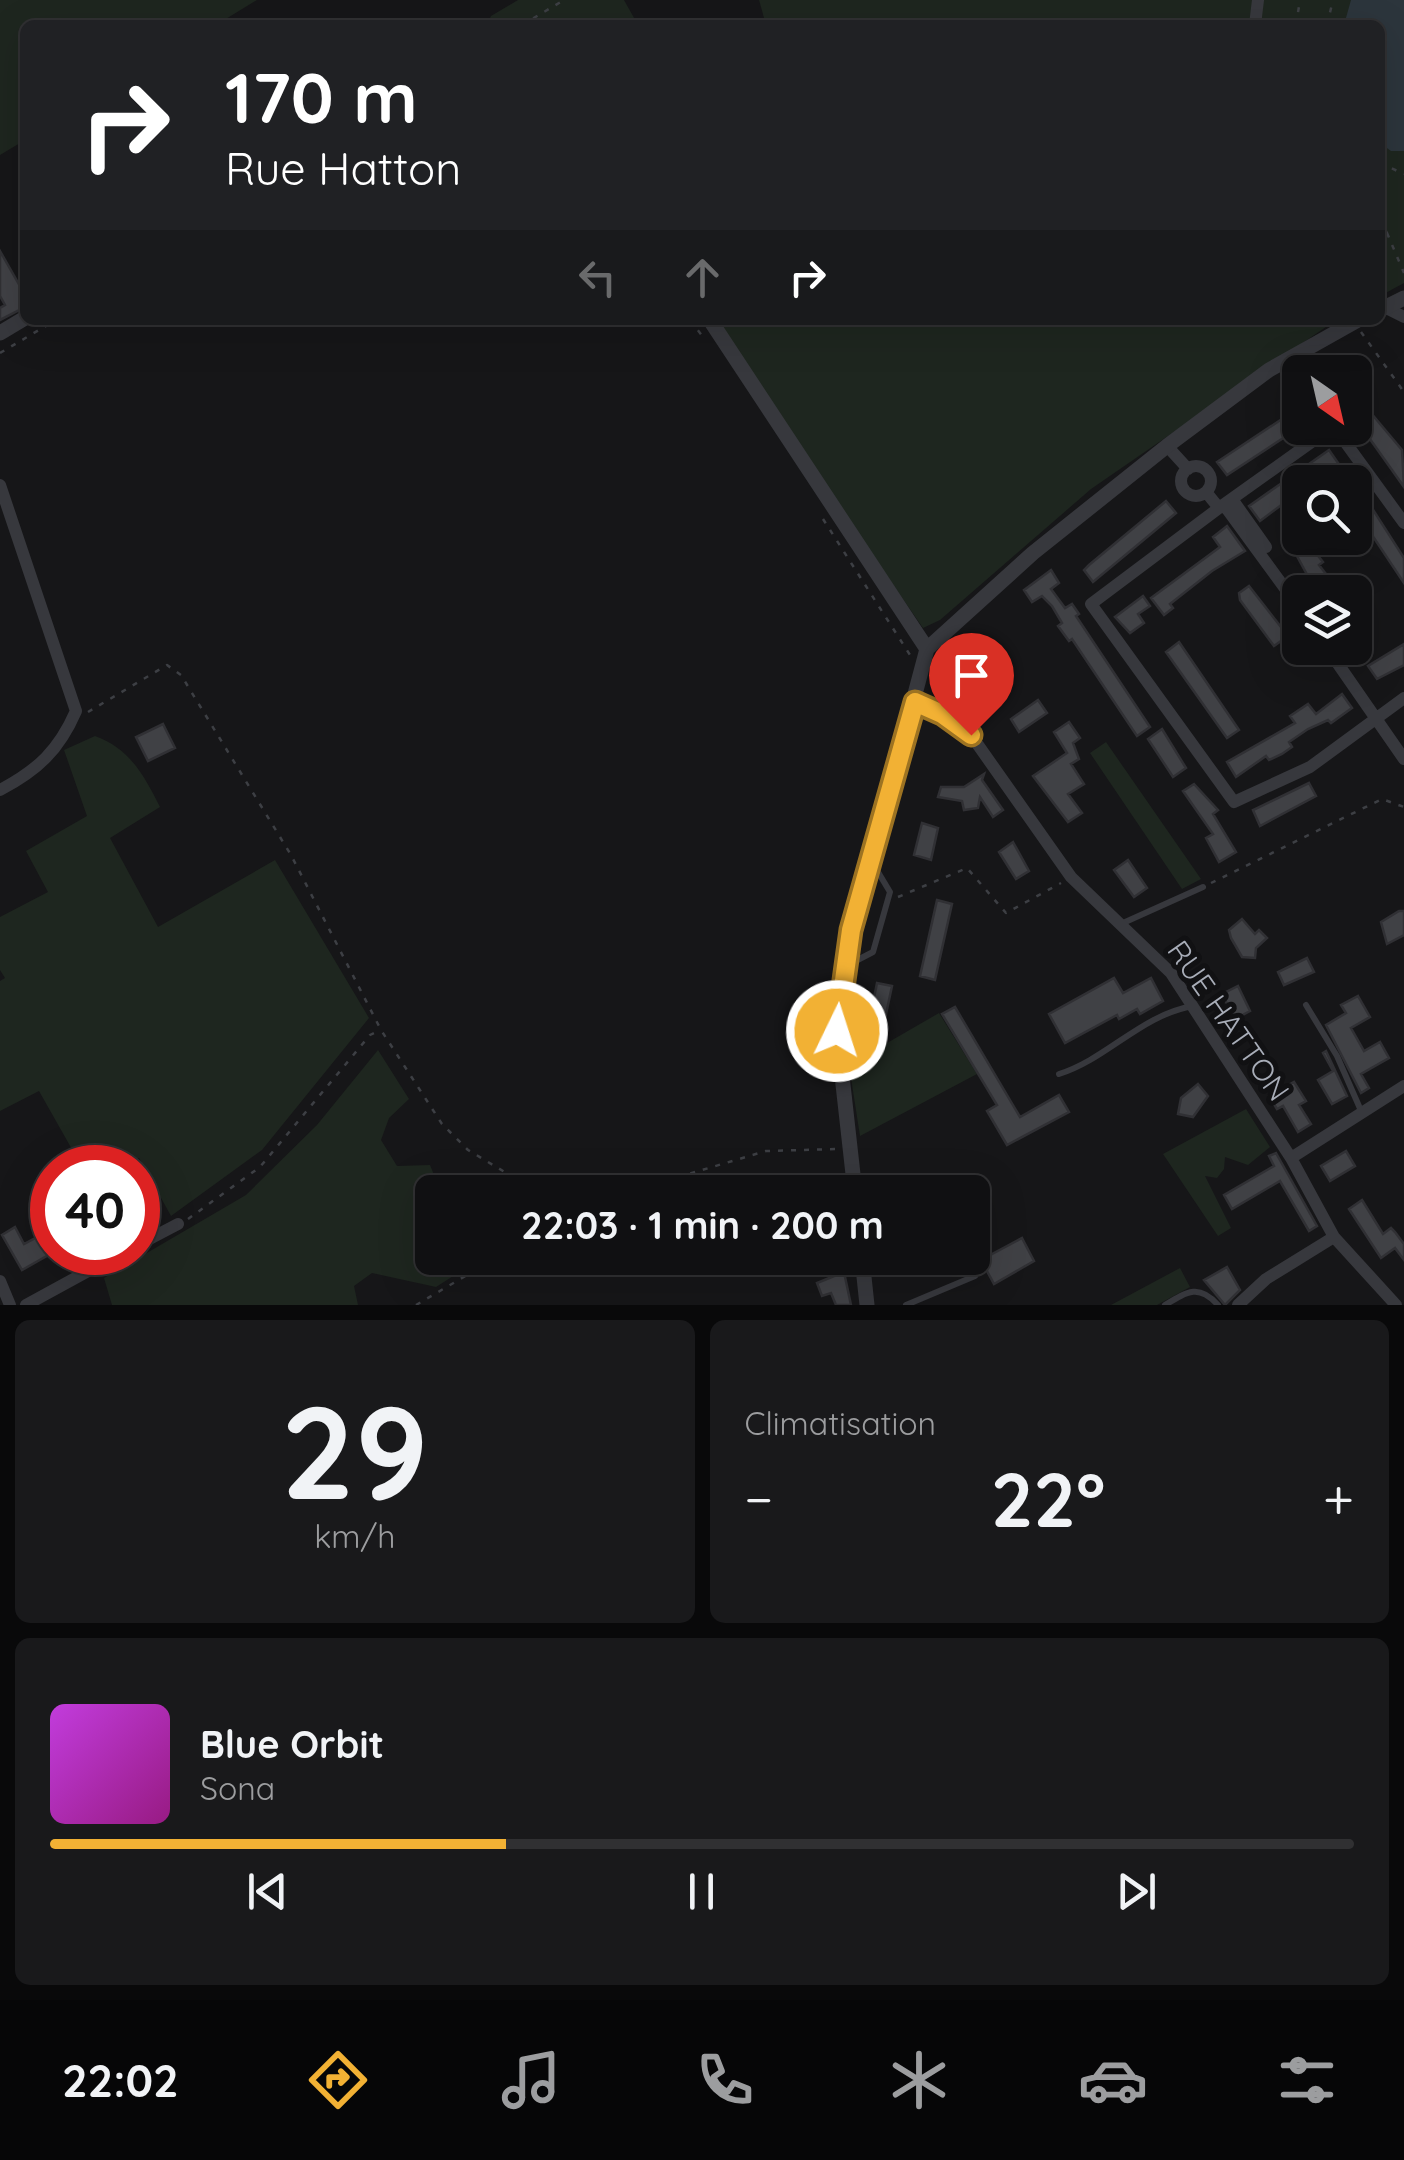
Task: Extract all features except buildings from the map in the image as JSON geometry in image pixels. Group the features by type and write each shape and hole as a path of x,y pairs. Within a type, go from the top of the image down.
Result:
{"street":[{"path":"713,325 928,649"},
{"path":"852,1175 837,1031 842,968 928,649 1033,553 1167,446 1270,370 1354,325"},
{"path":"1309,445 1091,604 1234,802 1310,767 1404,698"},
{"path":"1346,445 1404,523"},
{"path":"1167,446 1188,469 1206,470 1211,483 1206,492"},
{"path":"1188,469 1182,477 1185,490 1193,495 1206,492 1225,504 1282,583"},
{"path":"0,485 76,711 61,746 28,776 0,790"},
{"path":"1348,665 1404,759"},
{"name":"RUE HATTON","path":"915,702 942,714 971,735 1071,877 1171,973 1291,1158 1334,1237 1396,1305"},
{"path":"1291,1158 1404,1086"},
{"path":"160,1233 178,1224"},
{"path":"1238,1305 1266,1279 1334,1237"},
{"path":"26,1305 81,1275"},
{"path":"864,1275 867,1305"},
{"path":"0,1281 10,1305"}],"lane":[{"path":"842,968 873,952 888,901 890,892 872,861"},
{"path":"1123,923 1203,887"},
{"path":"1059,1074 1079,1068 1144,1023 1194,1006"},
{"path":"1306,1006 1337,1056 1362,1114"},
{"path":"906,1305 975,1276"},
{"path":"1165,1305 1205,1291 1218,1305"},
{"path":"1182,1296 1185,1305"}],"path":[{"path":"530,20 564,0"},
{"path":"1385,229 1404,273"},
{"path":"1385,237 1387,232"},
{"path":"0,353 48,325"},
{"path":"1359,325 1404,392"},
{"path":"76,711 96,710 167,666 181,675 291,856 381,1030 442,1124 468,1150 512,1175"},
{"path":"1203,887 1382,799 1404,807"},
{"path":"888,901 967,868 1006,913 1071,877"},
{"path":"178,1224 205,1209 260,1167 370,1035 381,1030"},
{"path":"685,1175 766,1151 849,1148"},
{"path":"416,1305 467,1275"}],"shaded area":[{"path":"0,0 257,0 224,20 20,20 20,143 0,155"},
{"path":"518,0 624,0 635,20 489,20"},
{"path":"759,0 1257,0 1254,20 765,20"},
{"path":"1263,0 1404,0 1404,283 1385,293 1385,20 1260,20"},
{"path":"1351,0 1404,0 1404,151 1385,147 1385,20 1345,20"},
{"path":"713,325 1329,325 1091,489 940,620 923,628"},
{"path":"95,736 107,741 126,755 160,807 110,838 158,927 275,860 369,1018 262,1150 171,1216 160,1196 160,1145 70,1145 39,1091 0,1111 0,981 5,978 0,970 0,917 48,892 26,851 87,816 64,750"},
{"path":"1106,742 1201,879 1182,889 1090,753"},
{"path":"939,1013 977,1074 860,1136 849,1065"},
{"path":"378,1050 409,1099 389,1118 381,1140 397,1166 430,1165 434,1175 415,1175 415,1275 455,1275 436,1287 372,1273 354,1286 358,1305 112,1305 104,1278 160,1275 160,1245 246,1195 317,1125"},
{"path":"1246,1109 1270,1147 1248,1165 1225,1157 1224,1169 1217,1178 1205,1176 1231,1228 1218,1236 1163,1154"},
{"path":"1180,1268 1190,1287 1157,1305 1111,1305"}],"route":[{"path":"837,1031 842,968 851,930 915,702 961,725 971,735"}]}
